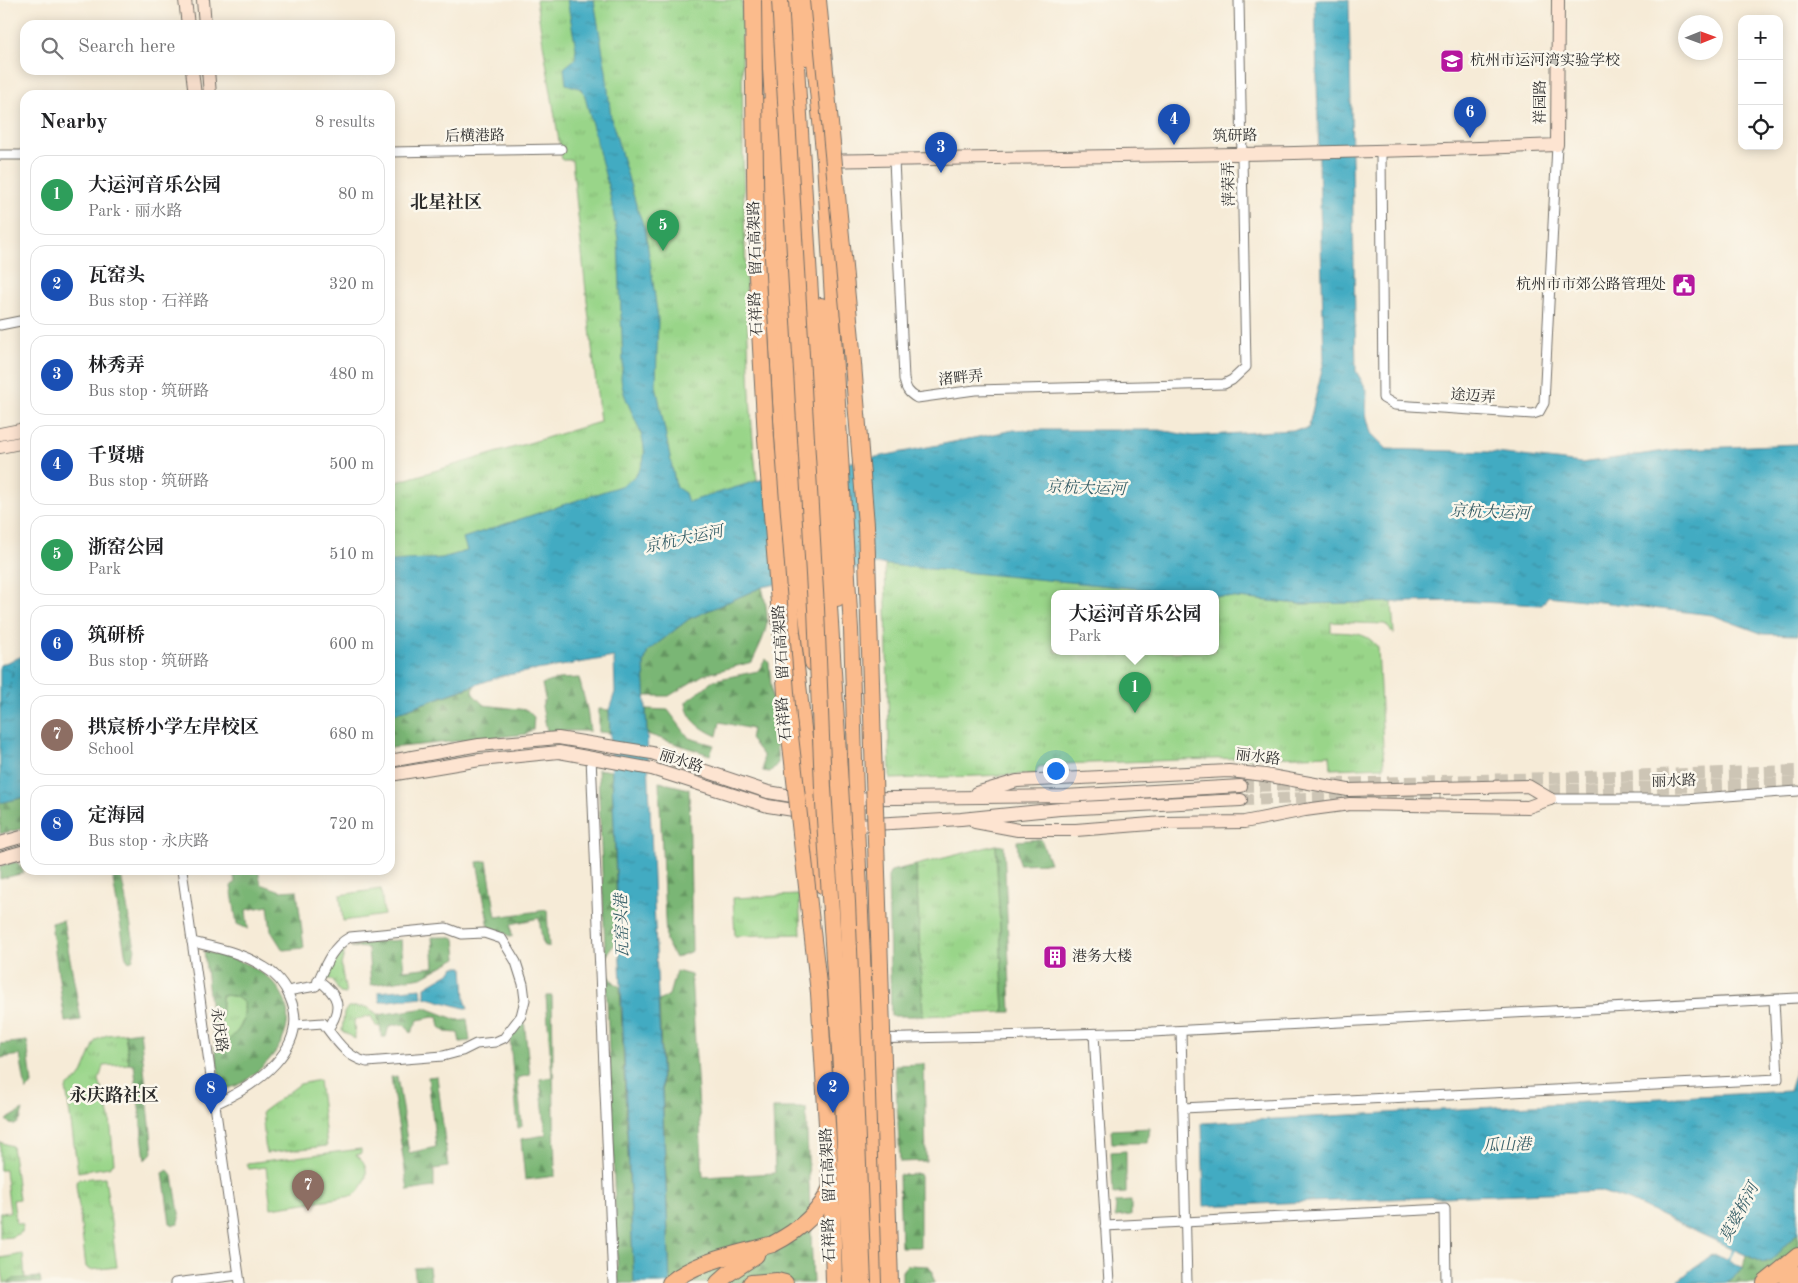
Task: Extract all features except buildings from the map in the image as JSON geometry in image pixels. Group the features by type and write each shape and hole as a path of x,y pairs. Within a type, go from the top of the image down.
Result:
{"highway":[{"name":"留石高架路","path":"753,0 756,258 766,438 788,718 818,974 832,1206 834,1283"},
{"path":"767,0 799,550 808,635 819,701"},
{"name":"留石高架路","path":"780,0 816,608 819,701 843,1098 851,1283"},
{"name":"留石高架路","path":"792,0 847,902 863,1283"},
{"path":"807,0 806,82 837,552 836,718"},
{"path":"818,0 851,338 866,525 890,1283"},
{"path":"718,1283 729,1273 806,1222 827,1196 838,1165 842,1137 843,1098"},
{"path":"861,1239 870,1283"},
{"path":"670,1283 677,1277 710,1263 773,1244"},
{"path":"1765,1283 1798,1256"},
{"path":"1787,1283 1798,1274"},
{"path":"751,1283 777,1281 785,1283"}],"main road":[{"name":"石祥路","path":"767,0 766,157 781,434 792,606 811,806 821,873 834,1037 848,1283"},
{"path":"807,0 824,161 840,450 878,1283"}],"street":[{"path":"185,0 187,20"},
{"path":"203,0 205,20"},
{"name":"萍荣弄","path":"1239,0 1246,367"},
{"name":"祥园路","path":"1557,145 1558,0"},
{"path":"193,75 194,90"},
{"path":"208,75 210,90"},
{"name":"筑研路","path":"824,161 1381,152 1557,145"},
{"name":"途迈弄","path":"1381,152 1383,398 1396,405 1533,414 1539,412 1544,402 1557,145"},
{"name":"后横港路","path":"395,152 561,149"},
{"path":"0,155 20,155"},
{"name":"渚畔弄","path":"894,160 904,379 910,394 918,398 975,390 1216,386 1232,380 1246,367"},
{"path":"0,325 20,321"},
{"path":"0,434 20,429"},
{"path":"0,447 20,443"},
{"name":"丽水路","path":"395,760 479,745 558,738 652,753 811,806 857,825 961,819 1060,809 1241,800"},
{"name":"丽水路","path":"395,774 480,760 559,752 652,769 768,806 811,806 857,798 1065,796 1241,786"},
{"path":"591,757 613,1283"},
{"name":"丽水路","path":"960,797 1017,781 1229,770 1265,774 1348,790 1528,786 1550,798"},
{"name":"丽水路","path":"961,819 1018,830 1076,830 1163,823 1244,822 1305,810 1350,804 1528,807 1550,798 1685,799 1798,791"},
{"path":"0,843 20,837"},
{"path":"0,858 20,852"},
{"name":"永庆路","path":"183,875 239,1279"},
{"path":"287,991 316,986 325,963 335,949 350,937 446,928 462,934 484,933 502,939 516,962 523,984 524,1000 521,1016 504,1038 495,1042 476,1044 462,1051 444,1056 367,1062 355,1059 323,1023 295,1025"},
{"path":"192,942 241,954 265,967 280,980 287,991 295,1014 295,1025 287,1048 267,1072 253,1083 215,1104"},
{"path":"318,980 332,990 337,1001 336,1012 328,1029"},
{"path":"868,1039 1181,1031 1798,998"},
{"path":"1183,1108 1778,1079 1774,1000"},
{"path":"1181,1031 1187,1283"},
{"path":"1094,1034 1109,1283"},
{"path":"1105,1226 1445,1209 1446,1283"},
{"path":"175,1283 239,1279"}],"green space":[{"path":"536,0 742,0 748,355 752,428 760,500 395,569 395,483 600,422 572,160 562,160"},
{"path":"885,564 1163,590 1051,590 1051,655 1219,655 1219,595 1300,604 1392,602 1394,634 1385,624 1331,622 1331,632 1358,634 1369,638 1378,648 1384,767 1331,769 1330,755 1061,764 1038,767 1036,774 890,779"},
{"path":"762,587 767,618 766,626 762,641 752,662 703,675 669,696 645,696 644,663 648,651 689,619"},
{"path":"766,659 769,663 778,763 770,772 763,771 763,755 750,739 752,729 720,722 717,736 696,723 689,714 686,702 714,680 758,671"},
{"path":"579,678 587,709 590,731 547,731 542,706 545,698 542,684 558,679"},
{"path":"474,686 473,694 484,705 527,710 534,717 533,729 527,734 395,747 395,713"},
{"path":"599,709 609,710 610,733 599,732"},
{"path":"646,709 668,710 689,738 714,745 710,755 647,734"},
{"path":"598,769 612,771 618,942 609,952 606,958 606,965 610,977 620,987 634,1283 618,1283"},
{"path":"659,782 689,789 692,951 675,958 666,941"},
{"path":"20,798 20,829 0,834 0,803"},
{"path":"1041,839 1050,863 1019,864 1017,841"},
{"path":"996,845 1004,1012 923,1016 916,865"},
{"path":"996,845 1004,846 1011,1012 1004,1012"},
{"path":"487,861 496,917 547,910 549,947 543,945 539,918 511,924 512,937 489,927 477,862"},
{"path":"15,862 20,866 20,874 0,879 0,866"},
{"path":"916,865 923,1016 891,1016 888,877 891,871"},
{"path":"114,875 121,875 135,948 133,959 129,962 126,958"},
{"path":"234,875 259,875 261,884 281,891 297,890 304,948 283,950 271,931 268,906 246,910 248,929 237,924 231,886 235,882"},
{"path":"381,889 384,915 343,921 340,895"},
{"path":"799,895 801,934 735,936 733,898"},
{"path":"63,920 81,1020 65,1022 51,923"},
{"path":"432,937 455,939 457,958 422,977 371,985 368,948 351,947 372,942 401,940 404,970 434,967"},
{"path":"345,950 341,965 346,994 340,993 333,981 327,978 339,956"},
{"path":"204,951 239,961 262,973 275,984 283,997 287,1011 287,1025 282,1040 273,1055 247,1080 227,1089 221,1089 215,1050 238,1030 244,1018 244,1002 234,996 222,995 221,1038 214,1039"},
{"path":"676,971 691,975 703,1177 775,1173 773,1108 806,1108 813,1283 670,1283 659,1001 669,995"},
{"path":"222,995 234,996 244,1001 244,1018 234,1035 215,1050 214,1039 221,1037"},
{"path":"546,996 552,996 555,1176 525,1180 521,1139 546,1135 540,1079 552,1077"},
{"path":"348,1007 367,1007 378,1015 380,1027 376,1026 371,1016 354,1020 355,1039 342,1031 344,1013"},
{"path":"426,1008 457,1020 467,1019 470,1041 460,1042 458,1033 445,1032 440,1027 438,1016 418,1020 411,1033 406,1026 398,1024 389,1026 386,1037 382,1037 378,1015"},
{"path":"524,1020 530,1075 517,1078 522,1126 518,1128 510,1040"},
{"path":"140,1031 153,1152 145,1160 134,1064 129,1064 125,1033"},
{"path":"125,1033 129,1064 103,1066 99,1080 110,1118 114,1163 109,1167 78,1172 66,1088 81,1076 96,1040 107,1035"},
{"path":"27,1041 32,1084 26,1091 20,1055 0,1058 0,1044"},
{"path":"924,1064 926,1161 900,1162 895,1065"},
{"path":"397,1076 409,1153 436,1147 428,1077 437,1076 448,1167 434,1169 434,1187 408,1191 391,1077"},
{"path":"319,1080 327,1146 266,1153 262,1112 300,1084"},
{"path":"23,1110 20,1121 15,1125 10,1124 6,1120"},
{"path":"1150,1128 1148,1143 1112,1143 1111,1130"},
{"path":"0,1142 12,1146 19,1199 13,1200 16,1223 23,1224 22,1232 11,1237 0,1238 0,1213 10,1212 5,1170 0,1170"},
{"path":"361,1149 361,1154 356,1155 365,1164 366,1176 361,1188 352,1196 271,1208 266,1167 249,1169 247,1163"},
{"path":"1126,1151 1126,1193 1113,1194 1111,1152"},
{"path":"168,1170 173,1176 180,1219 178,1224 174,1225 170,1223 163,1173"},
{"path":"920,1174 920,1247 901,1247 899,1175"},
{"path":"105,1177 117,1267 90,1270 86,1267 76,1184 79,1179"},
{"path":"1131,1201 1131,1215 1115,1217 1116,1202"},
{"path":"1798,1232 1798,1283 1727,1283 1743,1268 1746,1255 1763,1263 1771,1260"},
{"path":"23,1254 25,1278 4,1283 0,1258"},
{"path":"907,1265 929,1266 933,1272 934,1283 902,1283 902,1271"},
{"path":"429,1267 431,1283 416,1283 414,1268"},
{"path":"40,1277 41,1283 8,1283 14,1279"}],"water":[{"path":"567,0 594,0 606,71 611,118 645,229 658,319 656,385 676,487 685,493 688,502 760,480 1014,430 1159,430 1193,436 1308,429 1324,361 1315,0 1349,0 1356,371 1367,390 1366,414 1371,433 1387,449 1488,452 1581,463 1679,449 1798,444 1798,635 1763,634 1712,615 1548,596 1542,605 1457,601 1300,604 1219,596 1219,590 1152,590 878,564 762,587 689,619 648,651 644,663 670,1283 634,1283 609,710 615,692 614,657 501,676 395,713 395,561 442,558 467,551 463,538 623,485 637,473 643,461 644,447 641,434 624,392 621,378 623,363 618,239 609,190 584,93 579,88 566,84 564,68 575,59 576,48"},
{"path":"20,657 20,798 0,803 0,665"},
{"path":"454,967 463,967 465,999 468,1009 425,997 425,987 451,972"},
{"path":"421,988 422,997 380,1002 378,992"},
{"name":"瓜山港","path":"1798,1063 1798,1232 1771,1260 1763,1263 1630,1201 1599,1191 1204,1206 1202,1123 1789,1091"},
{"path":"1714,1254 1744,1268 1727,1283 1676,1283 1693,1268"}],"waterway":[{"name":"莫婆桥河","path":"1727,1262 1735,1247"}],"ferry route":[{"path":"0,708 9,692 14,665"}],"tunnel":[{"path":"1333,784 1798,771"},
{"path":"1531,791 1798,783"},
{"path":"1241,786 1303,785"},
{"path":"1241,800 1441,794"}],"place":[{"name":"杭州市运河湾实验学校","path":"1452,61"},
{"name":"筑研桥","path":"1470,138"},
{"name":"千贤塘","path":"1174,145"},
{"name":"林秀弄","path":"941,173"},
{"name":"浙窑公园","path":"663,251"},
{"name":"杭州市市郊公路管理处","path":"1684,285"},
{"name":"大运河音乐公园","path":"1135,713"},
{"name":"港务大楼","path":"1055,957"},
{"name":"瓦窑头","path":"833,1113"},
{"name":"定海园","path":"211,1114"},
{"name":"拱宸桥小学左岸校区","path":"308,1211"}],"district":[{"name":"北星社区","path":"446,203"},
{"name":"永庆路社区","path":"114,1096"}],"water label":[{"name":"京杭大运河","path":"1086,489"},
{"name":"京杭大运河","path":"1490,513"},
{"name":"京杭大运河","path":"684,540"},
{"name":"瓦窑头港","path":"623,926"}]}
